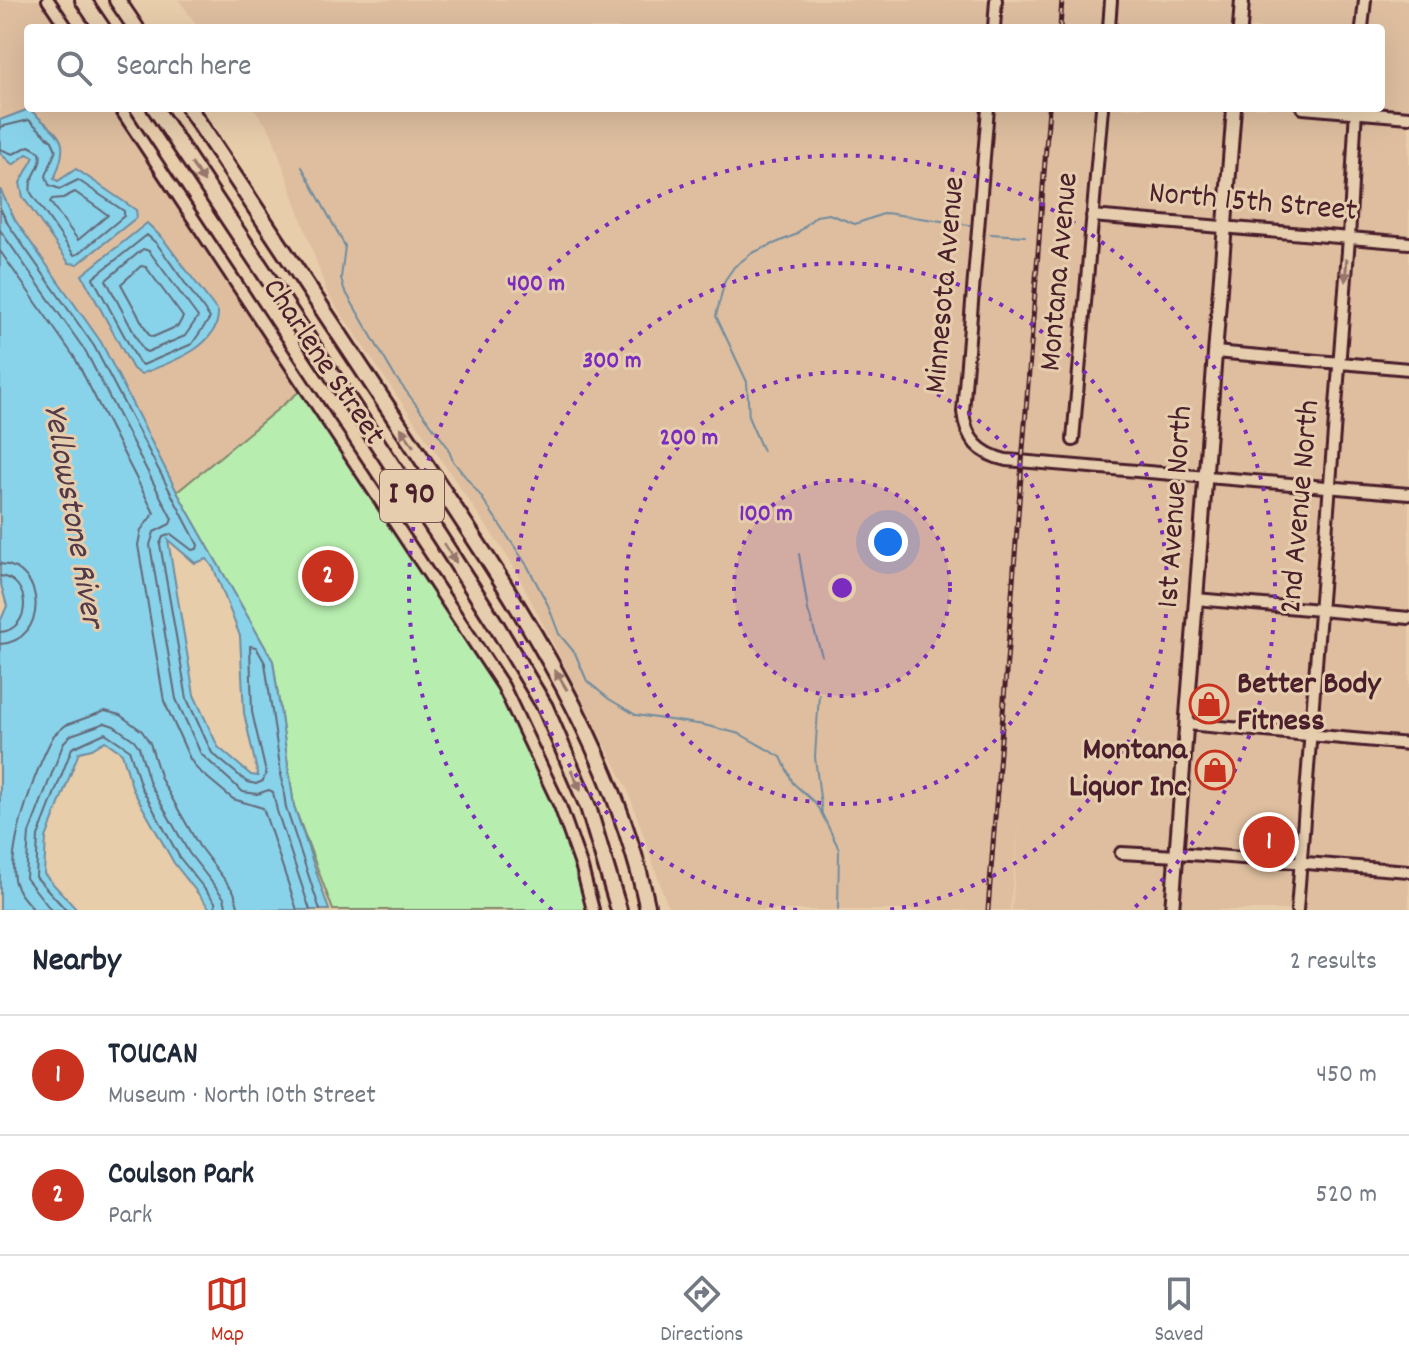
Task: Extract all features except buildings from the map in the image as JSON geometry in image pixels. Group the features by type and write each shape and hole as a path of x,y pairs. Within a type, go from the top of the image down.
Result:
{"highway":[{"path":"83,0 99,24"},
{"path":"117,0 133,24"},
{"name":"I 90","path":"158,112 439,536 545,707 588,807 619,910"},
{"name":"I 90","path":"192,112 462,521 571,696 615,798 648,910"}],"main road":[{"path":"1240,24 1242,0"},
{"name":"1st Avenue North","path":"1172,910 1234,112"}],"street":[{"path":"48,0 64,24"},
{"path":"994,24 996,0"},
{"path":"1109,24 1111,0"},
{"path":"1362,24 1365,0"},
{"name":"Charlene Street","path":"123,112 503,686 560,806 593,910"},
{"name":"Minnesota Avenue","path":"988,112 964,393 964,423 975,445 988,455 1006,460 1409,494"},
{"name":"Montana Avenue","path":"1073,440 1102,112"},
{"name":"2nd Avenue North","path":"1297,910 1349,238 1355,112"},
{"path":"1370,112 1409,117"},
{"name":"North 15th Street","path":"1092,216 1409,243"},
{"path":"1215,352 1409,369"},
{"path":"1196,599 1409,618"},
{"path":"1187,724 1409,744"},
{"path":"1121,853 1409,871"}],"shaded area":[{"path":"0,0 41,0 57,24 24,24 24,112 116,112 306,386 177,492 101,342 15,220 0,189"},
{"path":"179,0 1409,0 1409,910 1012,910 1019,819 1010,910 669,910 627,788 511,562 328,295 271,132 257,112 1385,112 1385,24 196,24"}],"green space":[{"path":"306,386 503,686 597,894 600,910 333,910 294,806 273,661 177,492"}],"water":[{"path":"24,111 33,112 60,139 62,154 54,179 58,181 76,169 136,210 137,217 78,264 69,263 23,197 20,183 34,157 27,154 13,165 0,153 0,120"},
{"name":"Yellowstone River","path":"0,189 15,220 101,342 177,492 273,661 294,806 329,910 211,910 174,863 133,790 122,753 105,741 79,752 46,838 44,874 77,910 0,910 0,622 7,606 0,581","holes":["168,540 195,563 207,559 214,569 240,636 244,713 258,776 251,775 218,747 194,695"]},
{"path":"147,223 163,239 218,312 216,325 201,345 141,374 133,369 82,275"}],"waterway":[{"path":"302,167 345,246 341,278 344,289 394,375 447,446 453,461 480,495 528,567 559,634 575,653 587,681 636,715 740,734 781,757 793,783 822,814"},
{"path":"763,451 749,419 747,382 716,316 725,280 734,267 752,253 795,235 816,216 829,214 855,224 886,213 969,225"},
{"path":"990,234 1025,236"},
{"path":"799,554 808,610 822,656"},
{"path":"819,694 815,757 822,814 839,849 838,910"}],"railway":[{"path":"1060,24 1062,0"},
{"path":"988,910 1049,112"}],"place":[{"name":"Coulson Park","path":"328,576"},
{"name":"Better Body Fitness","path":"1209,704"},
{"name":"Montana Liquor Inc","path":"1215,770"},
{"name":"TOUCAN","path":"1269,842"}]}
